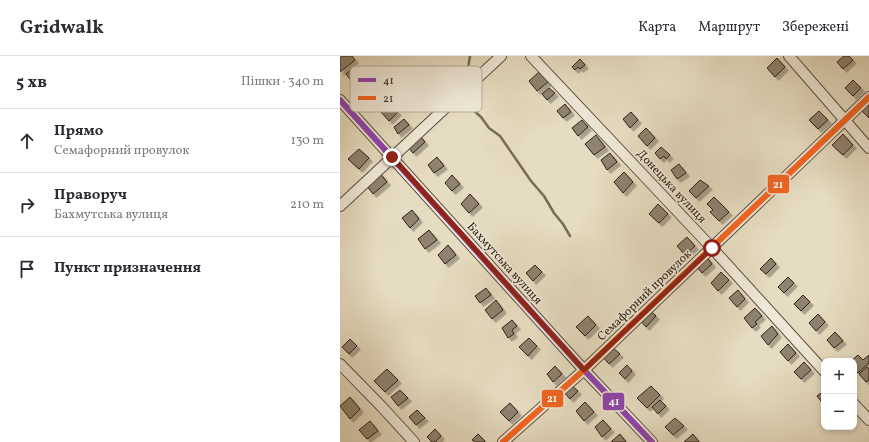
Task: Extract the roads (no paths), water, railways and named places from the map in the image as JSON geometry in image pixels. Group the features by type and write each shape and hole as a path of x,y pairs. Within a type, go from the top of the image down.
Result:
{"street":[{"path":"482,74 501,56"},
{"name":"Донецька вулиця","path":"531,56 712,248 821,368"},
{"path":"789,56 869,148"},
{"name":"Семафорний провулок","path":"503,442 584,370 869,97"},
{"name":"Бахмутська вулиця","path":"340,100 350,111"},
{"name":"Бахмутська вулиця","path":"351,112 584,370 652,442"},
{"path":"340,206 441,112"},
{"path":"340,364 414,442"},
{"path":"857,407 869,420"}],"waterway":[{"path":"468,66 470,56"},
{"path":"475,112 489,128 500,136 531,181 544,196 570,236"}]}
